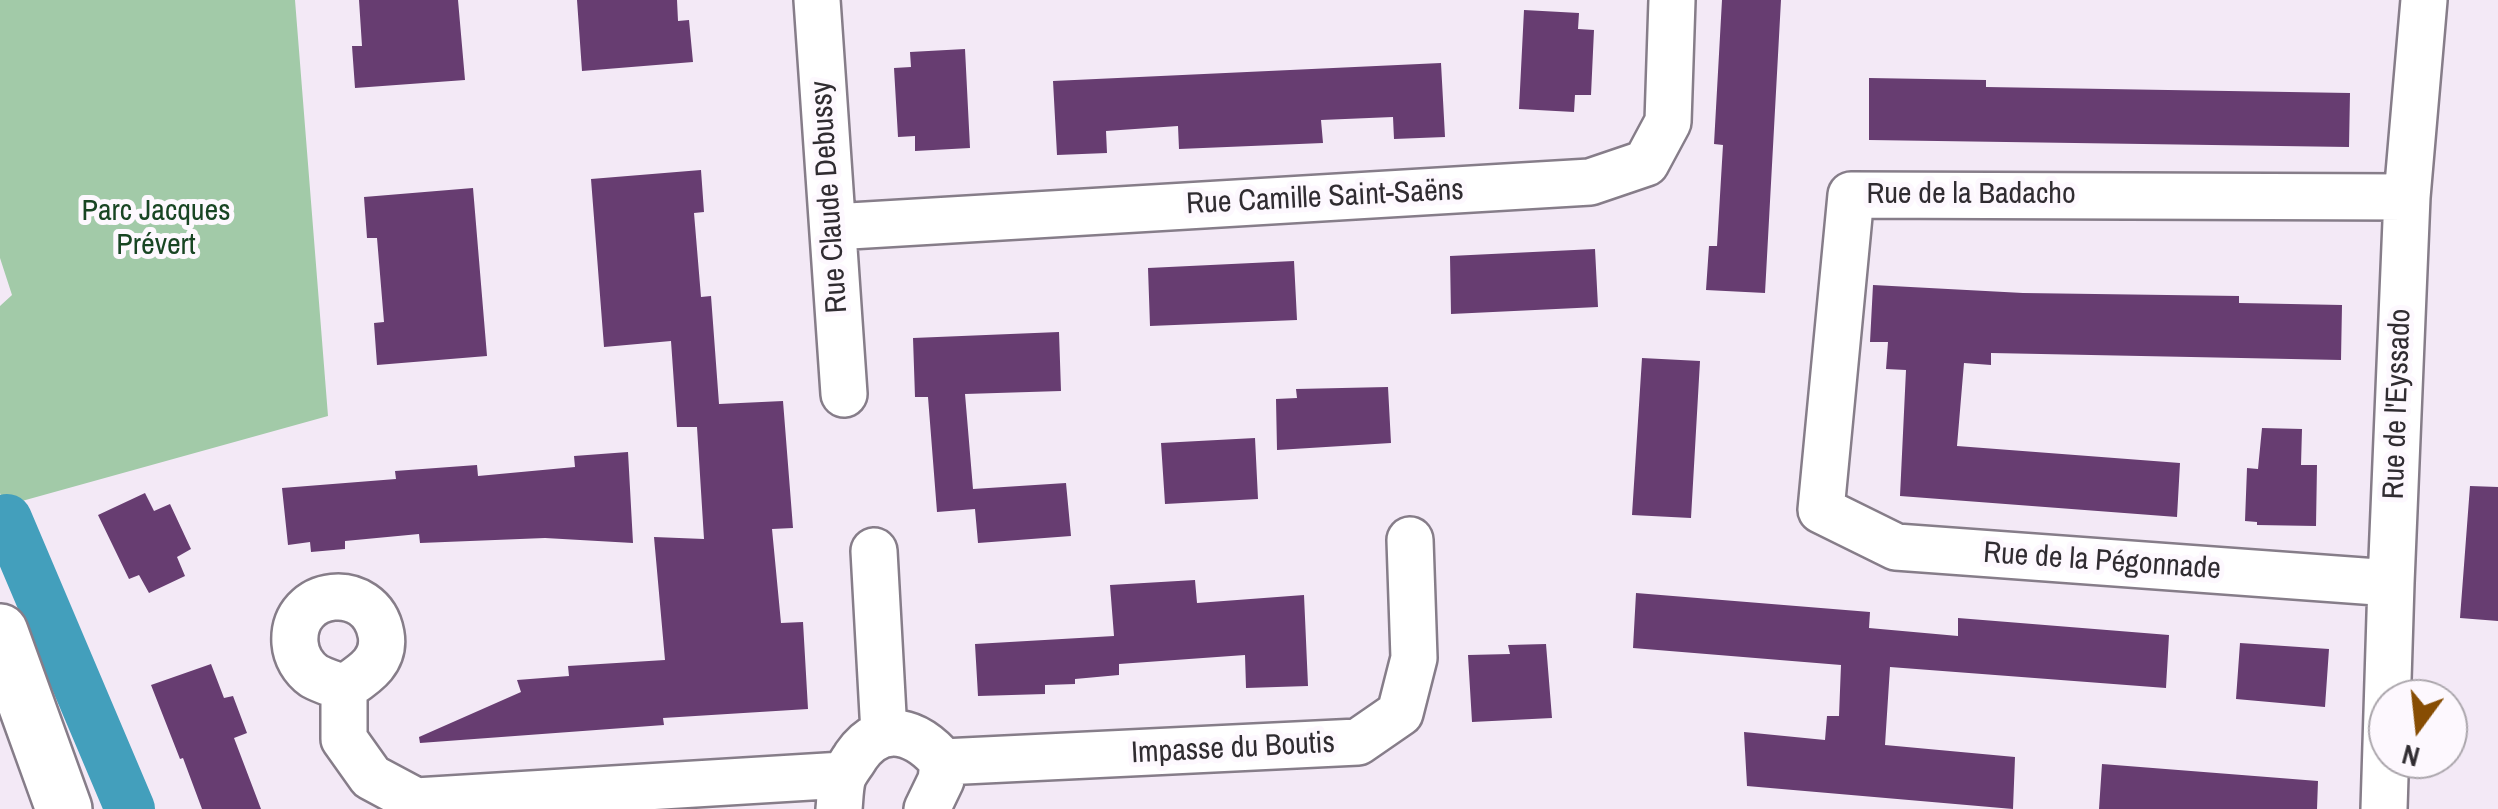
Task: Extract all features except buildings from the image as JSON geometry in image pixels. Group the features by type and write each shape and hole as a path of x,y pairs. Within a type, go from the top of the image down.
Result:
{"main road":[{"path":"0,632 64,809"}],"street":[{"name":"Rue Claude Debussy","path":"816,0 844,394"},
{"name":"Rue Camille Saint-Saëns","path":"832,227 1590,182 1646,163 1668,122 1672,0"},
{"name":"Rue de l'Eyssado","path":"2384,809 2407,197 2424,0"},
{"name":"Rue de la Badacho","path":"1821,510 1851,194 2407,197"},
{"name":"Rue de la Pégonnade","path":"1821,510 1896,547 2391,583"},
{"name":"Impasse du Boutis","path":"943,762 1358,742 1400,712 1414,658 1410,540"},
{"path":"874,552 884,733"},
{"path":"344,688 344,739 372,777 416,801 841,792 862,748 884,733 905,733 928,745 943,762 941,780 927,809"}],"green space":[{"name":"Parc Jacques Prévert","path":"0,0 295,0 328,416 4,506 0,493 0,306 12,295 0,258"}],"waterway":[{"path":"7,519 130,809"}]}
